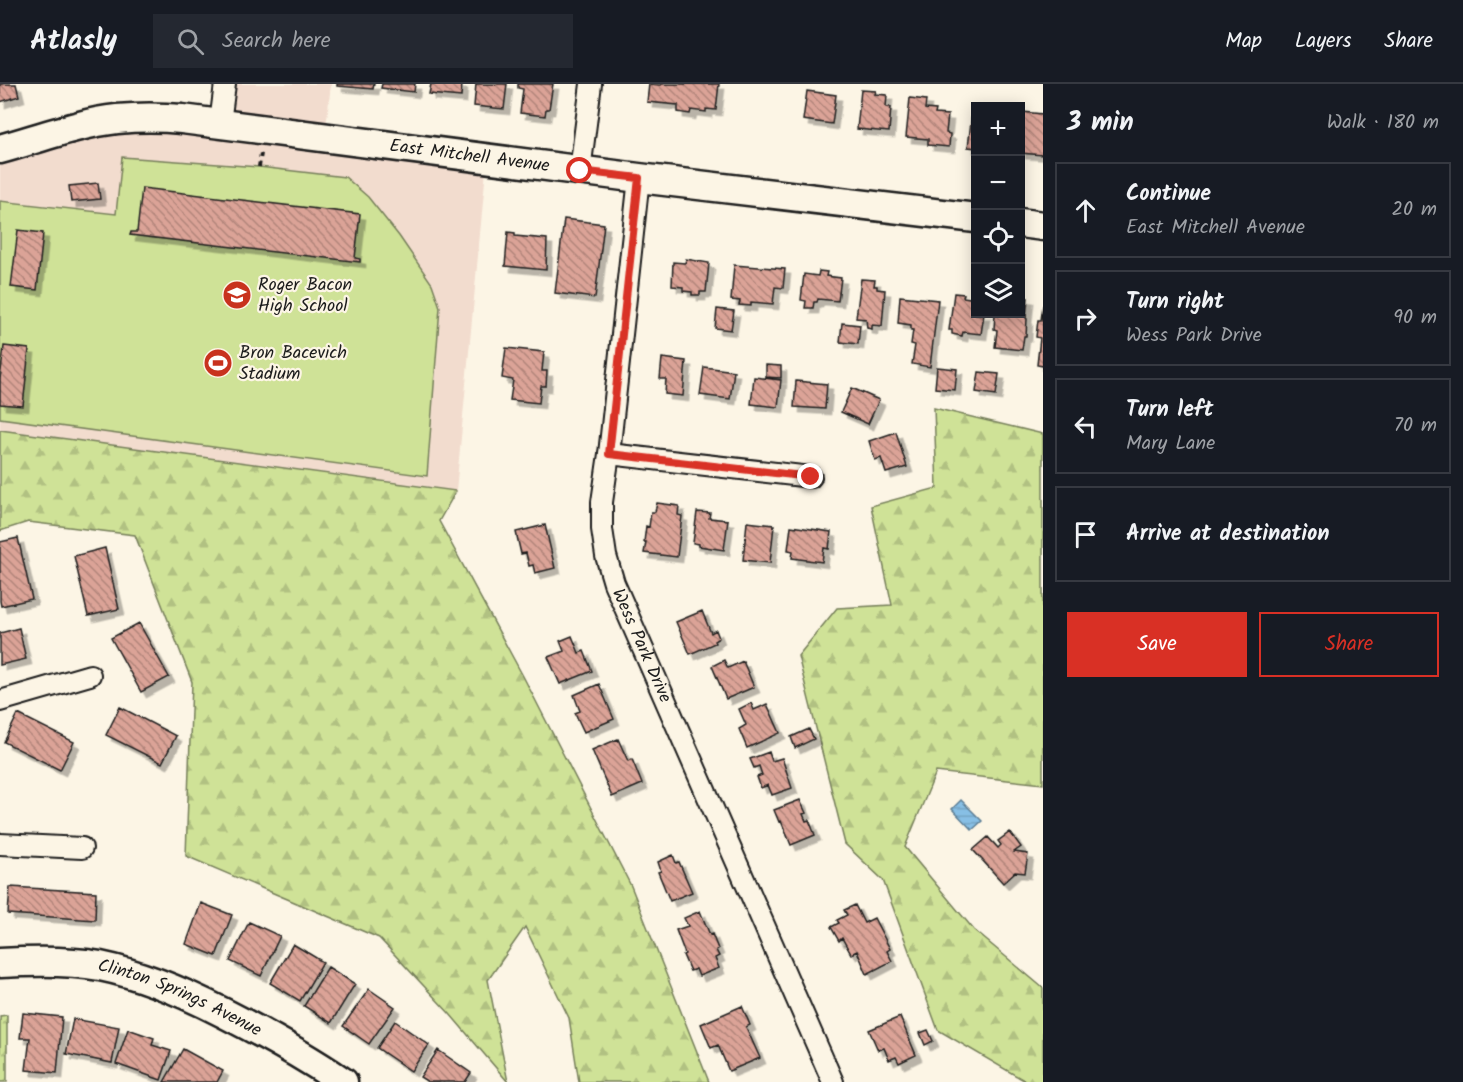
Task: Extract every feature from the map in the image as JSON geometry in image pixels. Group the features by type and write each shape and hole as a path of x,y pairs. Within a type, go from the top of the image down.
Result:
{"street":[{"path":"220,123 225,84"},
{"path":"580,171 591,84"},
{"name":"East Mitchell Avenue","path":"0,149 87,124 116,119 182,118 580,171 971,218"},
{"name":"Wess Park Drive","path":"639,178 602,502 606,556 614,583 833,1082"},
{"path":"1025,224 1043,226"},
{"path":"609,454 811,477"},
{"path":"0,701 90,675"},
{"path":"0,844 82,848"},
{"name":"Clinton Springs Avenue","path":"0,963 74,962 102,967 180,991 257,1030 343,1082"}],"shaded area":[{"name":"Bron Bacevich Stadium","path":"225,84 331,84 325,136 487,159 456,491 0,430 0,149 87,124 220,123"}],"green space":[{"name":"Bron Bacevich Stadium","path":"122,157 259,167 345,177 368,197 399,236 432,284 440,307 427,476 0,418 0,201 116,214"},
{"path":"934,408 1043,434 1043,784 936,772 905,847 974,930 1043,988 1043,1082 1027,1082 938,1030 883,880 845,844 798,656 837,608 892,605 871,506 937,488"},
{"path":"0,430 456,491 439,521 524,678 631,886 709,1082 579,1082 569,1018 525,927 488,980 508,1082 450,1014 379,938 186,856 192,682 135,535 28,522 0,531"},
{"path":"7,1015 7,1082 0,1082 0,1016"}],"water":[{"path":"961,800 982,821 972,830 952,809"}],"building":[{"path":"0,84 16,84 19,96 0,102"},
{"path":"337,84 374,84 373,89 337,86"},
{"path":"382,84 415,84 414,92 381,88"},
{"path":"431,84 462,84 461,97 429,94"},
{"path":"476,84 507,84 504,109 474,106"},
{"path":"518,84 553,84 549,109 546,109 545,116 520,113 523,89 518,88"},
{"path":"649,84 719,84 716,110 706,109 706,112 691,110 690,114 678,112 678,105 647,102"},
{"path":"861,90 876,91 875,94 887,95 886,107 891,107 889,132 857,129"},
{"path":"807,91 836,95 832,124 803,120"},
{"path":"910,98 926,100 925,109 936,110 935,114 948,115 946,133 950,134 949,147 928,145 928,139 906,137"},
{"path":"1025,112 1043,114 1043,155 1025,153"},
{"path":"971,122 971,147 968,147"},
{"path":"98,183 100,199 71,202 69,186"},
{"path":"142,188 360,214 355,258 360,259 360,262 130,235 131,232 137,232"},
{"path":"564,219 604,224 595,298 555,293"},
{"path":"18,230 43,233 37,290 11,287"},
{"path":"508,232 515,233 515,236 547,239 546,270 505,266"},
{"path":"686,259 709,263 706,292 700,292 700,295 692,295 692,292 683,291 683,287 672,286 673,262 685,263"},
{"path":"734,265 785,269 783,288 775,287 773,304 751,302 751,306 739,305 740,301 731,300"},
{"path":"819,271 827,272 826,276 841,278 838,301 818,299 814,302 813,308 805,308 806,301 801,300 804,274 818,276"},
{"path":"861,279 875,280 874,286 877,286 877,289 885,290 882,326 872,325 872,329 867,328 866,319 856,318"},
{"path":"954,293 964,294 963,297 971,298 971,318 983,318 981,334 963,332 962,336 952,334 952,330 949,330"},
{"path":"900,296 938,300 930,367 912,364 915,345 911,344 913,330 911,330 911,325 898,323"},
{"path":"1025,298 1028,298 1026,336 1024,336 1022,350 995,347 997,330 994,329 995,318 1025,318"},
{"path":"1043,305 1043,366 1037,365 1040,338 1036,337"},
{"path":"717,309 734,311 731,330 715,328"},
{"path":"842,323 860,325 858,344 840,342"},
{"path":"4,346 29,349 23,406 0,404"},
{"path":"506,348 544,352 542,371 547,371 546,386 541,386 539,403 510,400 513,380 502,378"},
{"path":"662,358 686,361 683,396 665,394 666,379 660,379"},
{"path":"766,365 781,366 781,378 766,377"},
{"path":"704,367 734,371 730,399 700,395"},
{"path":"937,367 957,369 955,390 935,388"},
{"path":"979,372 999,374 996,395 976,392"},
{"path":"754,377 781,380 778,407 751,404"},
{"path":"796,381 827,384 825,409 794,407"},
{"path":"852,388 879,400 868,424 841,412"},
{"path":"896,432 907,467 886,473 881,458 875,460 869,441"},
{"path":"657,503 679,506 678,515 682,516 677,557 644,553 646,526 649,527 651,512 655,512"},
{"path":"697,512 710,513 709,518 728,520 724,550 693,543"},
{"path":"747,522 774,525 770,563 743,560"},
{"path":"545,525 555,568 535,573 533,565 529,566 526,553 521,554 516,532"},
{"path":"791,526 831,532 829,549 824,548 822,562 792,558 793,551 788,550"},
{"path":"18,538 32,599 1,606 0,542"},
{"path":"105,548 119,609 88,616 74,556"},
{"path":"702,611 711,633 716,630 719,638 714,641 715,643 690,654 676,622"},
{"path":"139,623 169,677 141,692 111,638"},
{"path":"19,628 26,659 0,665 0,633"},
{"path":"572,636 579,653 584,651 592,671 560,684 548,657 564,651 560,641"},
{"path":"724,660 728,668 743,661 754,687 726,699 712,666"},
{"path":"599,684 614,719 584,732 575,713 580,711 574,695"},
{"path":"751,703 754,710 767,704 780,733 747,748 739,729 746,725 739,709"},
{"path":"120,707 176,736 162,763 106,735"},
{"path":"18,714 74,742 60,770 4,742"},
{"path":"809,729 814,739 795,748 791,737"},
{"path":"618,739 628,761 632,759 642,784 612,797 592,750"},
{"path":"769,752 772,761 782,758 792,788 772,795 768,785 761,788 757,777 762,775 759,766 754,768 750,759"},
{"path":"800,800 806,813 803,814 806,821 809,820 815,835 791,845 774,810"},
{"path":"1010,832 1021,847 1014,852 1028,854 1025,873 1015,872 1003,883 973,850 988,837 998,848 1001,845 998,841"},
{"path":"673,855 676,863 679,862 692,892 670,901 658,872 661,871 658,862"},
{"path":"10,887 96,892 95,920 8,914"},
{"path":"201,903 232,915 216,956 186,944"},
{"path":"855,905 864,923 874,918 890,949 887,951 892,961 867,974 857,951 851,954 842,938 839,941 831,927 839,923 837,920 847,915 844,910"},
{"path":"700,911 718,949 716,950 719,956 715,958 719,968 699,976 696,969 690,971 676,930 688,926 684,918"},
{"path":"249,922 280,936 261,976 230,961"},
{"path":"293,944 323,962 300,1001 270,983"},
{"path":"328,967 355,984 331,1023 304,1006"},
{"path":"369,989 395,1007 369,1044 343,1026"},
{"path":"742,1006 750,1025 746,1027 760,1058 729,1071 718,1045 711,1048 701,1024"},
{"path":"23,1013 62,1017 57,1073 26,1070 30,1038 20,1038"},
{"path":"900,1017 916,1055 899,1063 896,1057 889,1060 884,1048 878,1050 869,1030"},
{"path":"73,1019 119,1027 112,1063 66,1054"},
{"path":"395,1021 429,1045 411,1071 377,1048"},
{"path":"128,1029 154,1038 152,1045 171,1051 161,1080 116,1064"},
{"path":"928,1030 933,1041 925,1045 920,1033"},
{"path":"183,1049 223,1071 217,1082 164,1082"},
{"path":"438,1050 471,1073 465,1082 428,1082 420,1077"}],"place":[{"name":"Roger Bacon High School","path":"237,295"},
{"name":"Bron Bacevich Stadium","path":"218,363"}],"route":[{"path":"580,171 639,178 609,454 811,477"}]}
